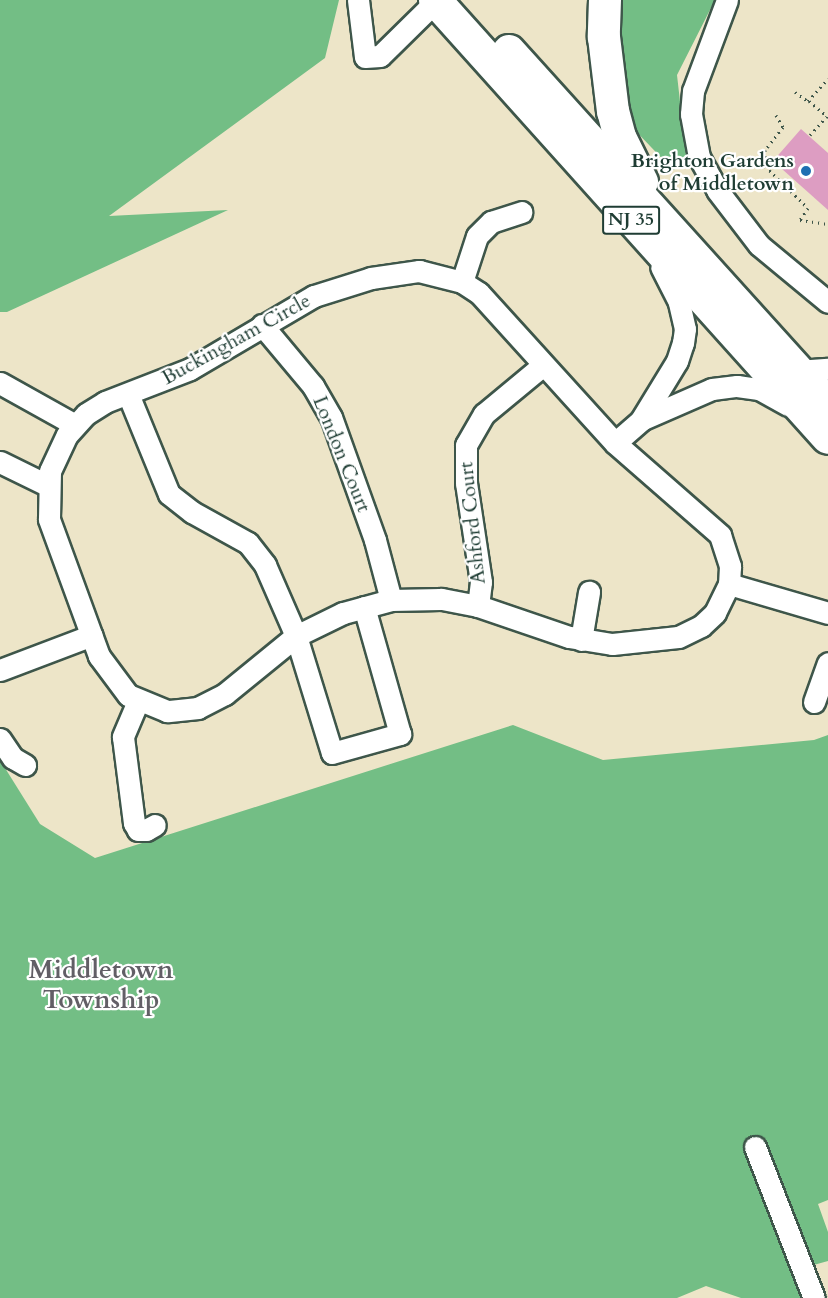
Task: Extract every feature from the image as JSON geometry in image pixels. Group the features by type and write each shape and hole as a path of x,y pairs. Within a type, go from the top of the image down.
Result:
{"highway":[{"name":"NJ 35","path":"445,0 628,216 827,425"},
{"name":"NJ 35","path":"445,0 672,231 797,371 827,425"},
{"path":"605,0 608,84 620,137 672,231"}],"street":[{"path":"358,0 365,57 380,56 445,0"},
{"path":"727,0 693,92 691,114 699,157 717,190 759,245 828,302"},
{"path":"462,282 477,236 491,222 521,212"},
{"path":"615,443 640,420 677,361 685,329 673,286 628,216"},
{"name":"Buckingham Circle","path":"419,271 462,282 493,308 542,366 615,443 720,535 730,566 729,584 715,613 690,632 641,644 581,640 478,606 441,599 391,600 364,607 296,636 225,694 198,708 168,711 138,701 117,685 92,635 52,530 48,484 56,455 75,425 105,402 190,369 314,296 371,278 419,271"},
{"name":"London Court","path":"262,325 313,386 331,417 375,540 391,600"},
{"name":"Ashford Court","path":"478,606 481,582 466,483 466,445 484,414 542,366"},
{"path":"797,371 828,369"},
{"path":"0,383 75,425"},
{"path":"640,420 689,397 737,386 775,395 827,425"},
{"path":"128,394 169,494 192,512 240,537 258,554 296,636 332,753 400,734 364,607"},
{"path":"0,462 48,484"},
{"path":"729,584 828,613"},
{"path":"581,640 590,592"},
{"path":"0,670 92,635"},
{"path":"814,702 828,663"},
{"path":"138,701 123,737 134,823 138,830 146,830 155,825"},
{"path":"0,739 13,758 25,765"},
{"path":"755,1147 814,1298"}],"path":[{"path":"808,101 828,79"},
{"path":"795,92 828,117 810,135"},
{"path":"776,115 783,127 765,150 765,166 808,208 800,220 828,224"}],"green space":[{"path":"0,0 339,0 325,58 109,216 228,210 7,312 0,312"},
{"path":"615,0 715,0 677,75 687,163 673,170 629,124"},
{"path":"513,725 603,760 814,740 828,735 828,1200 818,1204 828,1232 828,1261 792,1271 801,1298 741,1298 706,1286 677,1298 0,1298 0,760 40,824 95,858"}],"building":[{"name":"Brighton Gardens of Middletown","path":"801,129 828,153 828,210 773,161"}],"place":[{"name":"Brighton Gardens of Middletown","path":"806,171"}],"district":[{"name":"Middletown Township","path":"101,985"}]}
